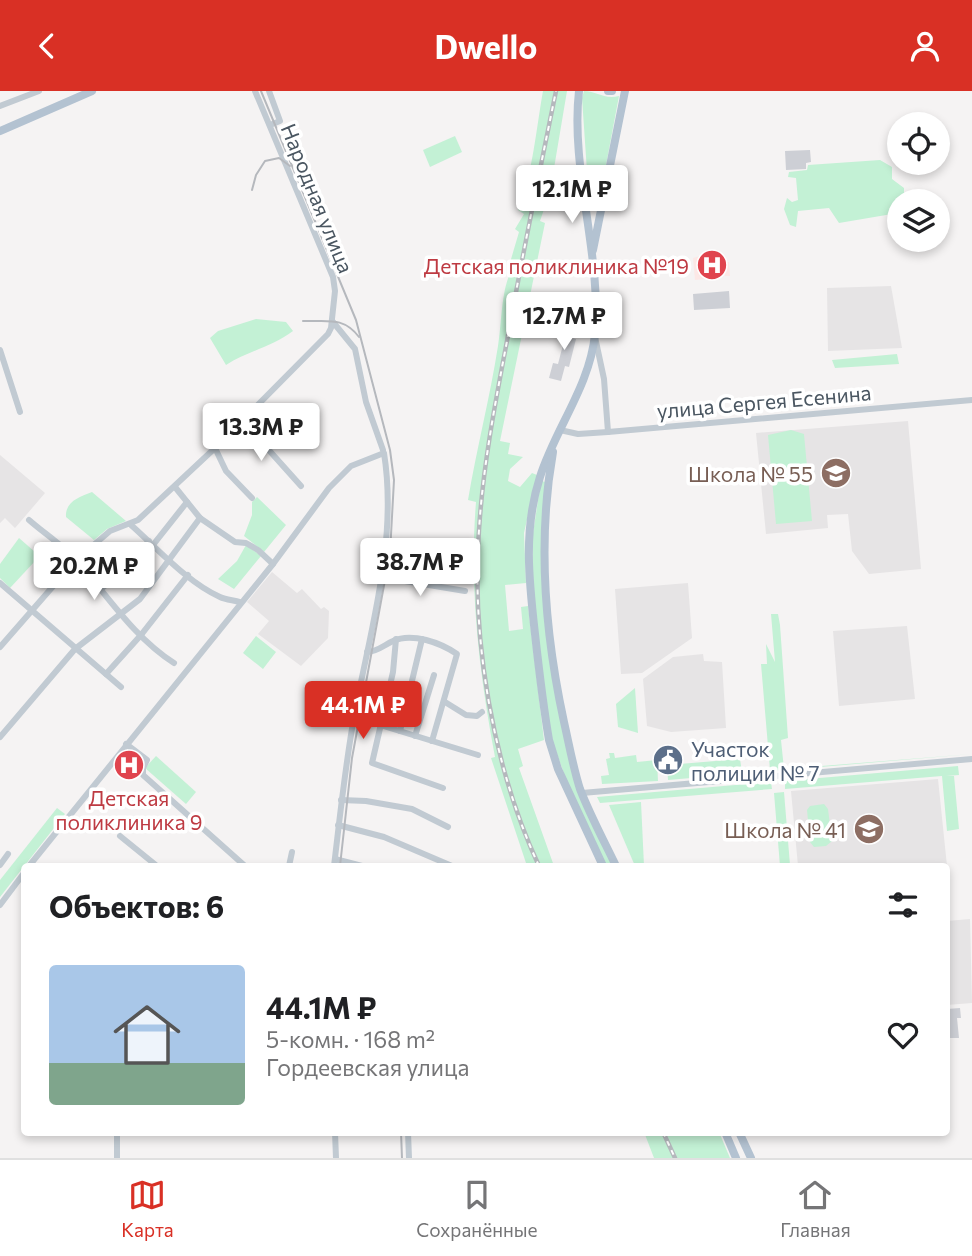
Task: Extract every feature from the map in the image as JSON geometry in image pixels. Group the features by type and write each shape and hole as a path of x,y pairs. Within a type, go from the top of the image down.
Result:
{"main road":[{"path":"0,131 92,91"},
{"path":"579,91 584,191 592,253 595,335 588,366 555,443 527,548 543,707 549,740 558,769 602,863"},
{"path":"592,253 625,91"},
{"path":"584,191 597,195 604,193"},
{"path":"544,480 549,634 556,685 582,793 615,863"},
{"path":"727,1136 736,1158"},
{"path":"741,1136 751,1158"}],"street":[{"path":"0,106 39,91"},
{"name":"Народная улица","path":"255,91 333,277 335,291 332,320"},
{"path":"269,91 280,121 270,125"},
{"path":"0,647 76,561 110,530 131,525 215,448 328,334 332,320"},
{"path":"332,320 355,349 366,402 383,451 388,481 389,517 381,577 354,717 334,863"},
{"path":"595,335 604,379 608,432"},
{"path":"0,350 20,412"},
{"name":"улица Сергея Есенина","path":"560,430 578,434 608,432 972,400"},
{"path":"242,420 301,487"},
{"path":"215,448 226,471 253,498"},
{"path":"31,863 273,564 336,481 351,466 383,451"},
{"path":"175,487 200,518 236,542 252,546 273,564"},
{"path":"101,589 132,563 187,502"},
{"path":"0,737 75,649 140,599 200,518"},
{"path":"29,520 76,561 141,635 174,663"},
{"path":"131,525 187,575 223,599 240,602"},
{"path":"384,550 453,557"},
{"path":"106,674 141,635 187,575"},
{"path":"381,577 465,591"},
{"path":"0,583 121,687"},
{"path":"367,652 374,652 396,639 422,639 447,648 457,655 432,741"},
{"path":"396,639 393,672 372,763 443,788"},
{"path":"400,731 422,639"},
{"path":"415,736 434,675"},
{"path":"445,702 466,715 477,716 482,712"},
{"path":"354,717 478,755"},
{"path":"126,744 147,760 143,775 242,863"},
{"path":"582,793 972,759"},
{"path":"341,800 366,800 412,809 448,827"},
{"path":"338,825 384,837 445,863"},
{"path":"120,836 153,863"},
{"path":"290,863 292,852"},
{"path":"0,865 8,854"},
{"path":"0,905 21,877"},
{"path":"117,1136 117,1158"},
{"path":"335,1136 336,1158"},
{"path":"408,1136 409,1158"}],"shaded area":[{"name":"Детская поликлиника №19","path":"710,253 711,257 723,256 724,262 729,262 730,276 725,276 724,272 715,273 715,278 695,280 693,258"},
{"path":"891,286 902,348 828,351 827,288"},
{"name":"Школа № 55","path":"908,421 921,569 869,574 852,551 848,514 827,515 828,528 766,534 756,433"},
{"path":"0,455 45,493 15,528 5,518 0,523"},
{"path":"272,572 297,593 302,589 321,609 324,607 329,611 328,638 301,666 258,634 269,621 247,602"},
{"path":"688,583 692,638 642,673 621,674 615,589"},
{"path":"907,626 915,699 839,706 833,631"},
{"path":"703,654 704,661 722,662 726,728 671,732 647,726 643,679 673,657"},
{"name":"Школа № 41","path":"938,779 947,863 798,863 791,791"},
{"path":"970,919 972,1003 950,1005 950,921"}],"green space":[{"path":"543,91 567,91 550,192 540,221 545,223 500,441 510,443 508,454 523,457 510,469 508,481 520,487 532,473 537,475 524,533 526,583 505,585 509,631 523,629 521,607 528,606 544,740 518,749 523,766 519,768 553,863 526,863 491,758 495,757 484,694 475,599 476,502 468,500 495,365 504,294 513,268 509,266 519,232 515,229 524,214 518,210 531,166"},
{"path":"584,91 609,97 619,96 603,181 600,188 594,191 588,186 582,98"},
{"path":"455,136 462,152 430,167 423,150"},
{"path":"880,160 887,164 887,175 892,175 892,179 904,189 887,189 887,215 839,223 829,208 798,211 796,227 790,225 784,209 787,198 792,202 798,200 796,178 788,177 789,172 807,170 808,165"},
{"path":"256,319 286,322 293,331 226,365 210,338 218,331"},
{"path":"897,354 899,364 835,368 832,360"},
{"path":"791,430 804,434 812,521 776,524 768,435"},
{"path":"541,481 546,482 542,558 570,762 612,863 605,863 570,790 553,743 546,710 532,583 533,533"},
{"path":"92,492 126,521 107,529 94,540 66,517 71,503"},
{"path":"257,497 286,525 264,552 244,536 252,515 252,502"},
{"path":"19,538 35,552 36,560 10,588 0,578 0,564"},
{"path":"246,545 261,556 234,589 218,579 237,561"},
{"path":"771,614 778,614 780,625 788,738 781,740 784,769 972,754 668,780 667,765 740,759 742,772 770,770 761,664 767,664 766,644 775,662"},
{"path":"256,636 276,652 263,669 243,653"},
{"path":"635,688 638,733 618,727 616,704"},
{"path":"609,753 614,753 615,758 636,755 637,762 657,760 658,781 602,784 601,776 609,775 606,759 610,758"},
{"path":"156,756 196,792 186,804 145,768"},
{"path":"958,766 959,775 946,776 954,776 959,829 947,831 942,776 785,789 785,781"},
{"path":"771,782 772,789 600,803 597,797"},
{"path":"784,792 790,863 780,863 774,793"},
{"path":"641,802 644,863 634,863 609,805"},
{"path":"824,804 828,809 832,841 826,846 814,847 810,842 807,810 810,806"},
{"path":"57,808 65,814 27,863 21,863 21,870 0,897 0,880"},
{"path":"646,1136 721,1136 730,1158 654,1158"}],"building":[{"path":"810,150 811,162 806,163 806,169 786,170 785,151"},
{"path":"729,291 730,308 694,310 693,294"},
{"path":"564,321 575,324 571,338 576,339 569,367 565,366 561,381 549,378 553,363 558,364 565,337 560,336"},
{"path":"960,1008 961,1018 957,1018 959,1038 950,1038 950,1009"}],"tram line":[{"path":"261,91 356,320 390,450 394,480 390,553 352,758 340,863"},
{"path":"252,190 256,175 265,161 279,158 290,166"},
{"path":"303,321 341,323 359,337"},
{"path":"401,1136 402,1158"}],"railway":[{"path":"538,863 509,787 489,702 482,658 477,571 483,482 490,435 556,91"},
{"path":"665,1136 675,1158"}],"place":[{"name":"Детская поликлиника №19","path":"712,265"},
{"name":"Школа № 55","path":"836,473"},
{"name":"Участок полиции № 7","path":"668,760"},
{"name":"Детская поликлиника 9","path":"129,765"},
{"name":"Школа № 41","path":"869,829"}]}
